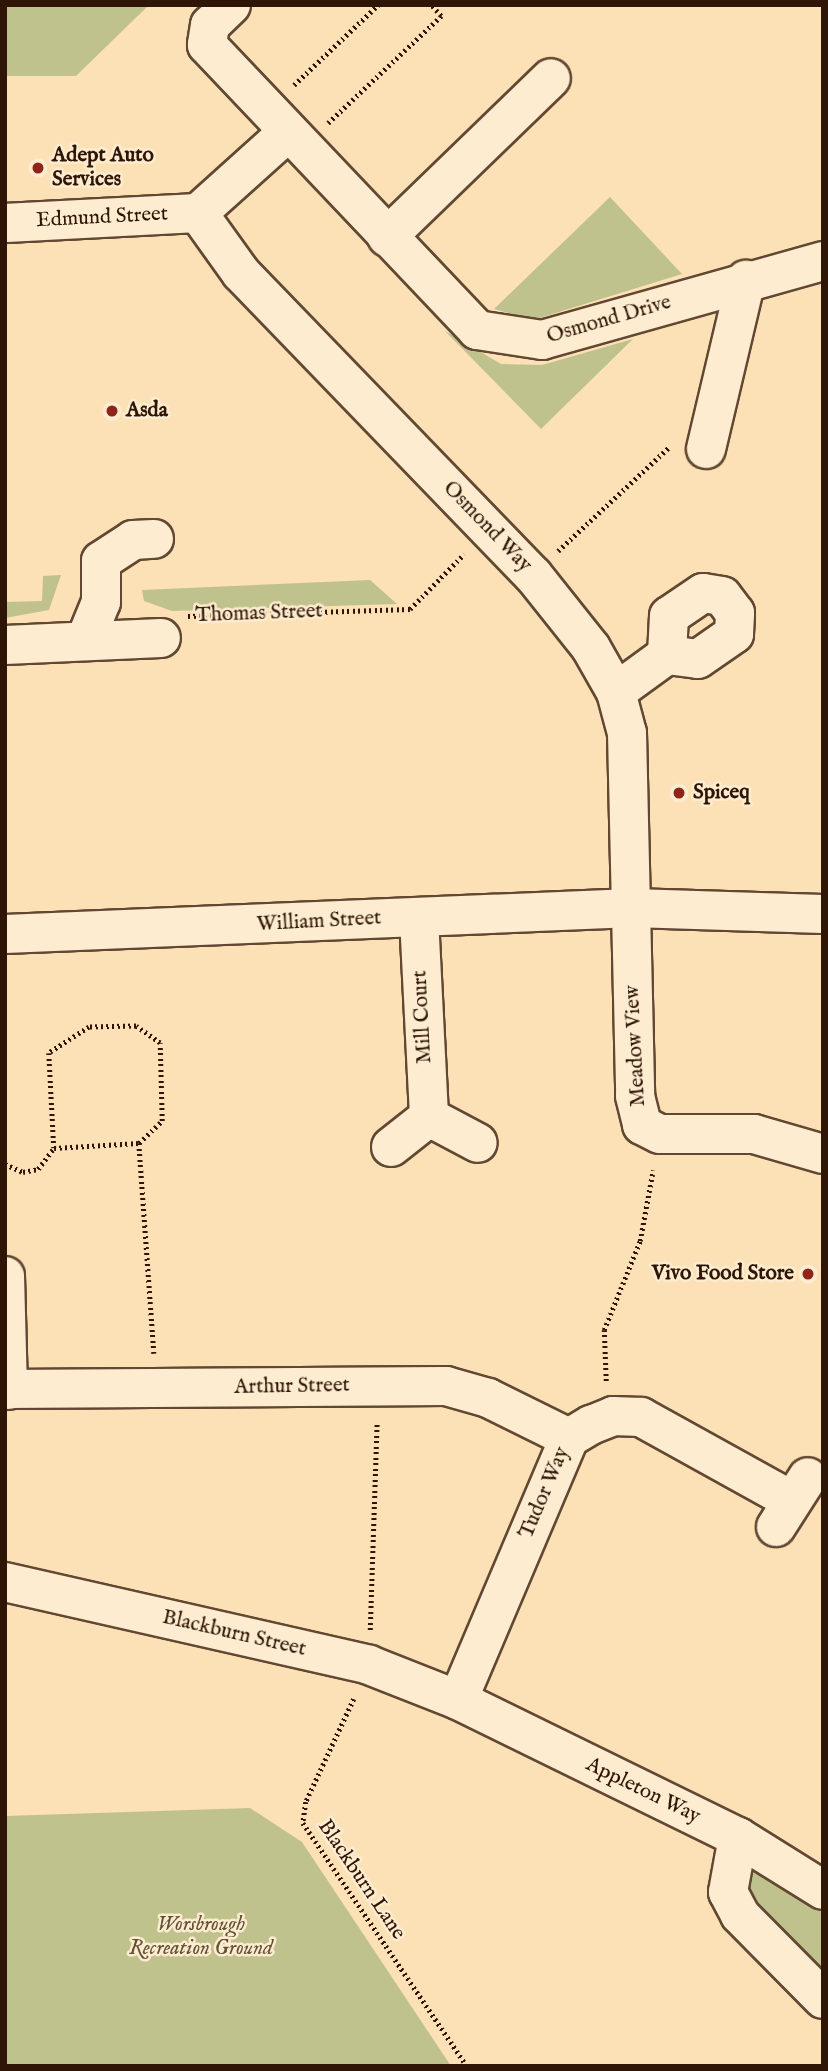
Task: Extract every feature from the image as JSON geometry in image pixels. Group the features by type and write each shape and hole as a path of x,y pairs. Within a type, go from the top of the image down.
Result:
{"street":[{"name":"Osmond Drive","path":"231,5 210,25 207,45 477,330 514,340 542,340 746,280 823,261"},
{"path":"387,237 551,79"},
{"path":"198,213 286,129"},
{"name":"Edmund Street","path":"5,223 198,213"},
{"name":"Osmond Way","path":"198,213 241,273 533,575 591,648 616,692 627,733 632,908"},
{"path":"691,445 746,280"},
{"path":"85,641 101,602 101,561 133,540 154,539"},
{"path":"5,645 161,638"},
{"path":"616,692 667,655"},
{"name":"William Street","path":"5,934 632,908 823,914"},
{"name":"Meadow View","path":"632,908 635,1096 642,1125 660,1134 754,1134 823,1154"},
{"name":"Mill Court","path":"419,918 429,1117"},
{"path":"391,1147 429,1117 478,1143"},
{"path":"5,1276 7,1390"},
{"name":"Arthur Street","path":"7,1390 378,1386 467,1392 569,1438"},
{"path":"613,1416 641,1417 791,1501"},
{"name":"Tudor Way","path":"457,1700 569,1438 613,1416"},
{"name":"Blackburn Street","path":"5,1582 369,1665 457,1700"},
{"name":"Appleton Way","path":"457,1700 738,1837 823,1890"},
{"path":"738,1837 728,1892 740,1915 823,1999"}],"path":[{"path":"286,129 378,5"},
{"path":"286,129 441,16 431,5"},
{"path":"533,575 691,445"},
{"name":"Thomas Street","path":"161,638 177,617 410,609 489,529"},
{"path":"5,1164 23,1172 38,1170 54,1148 49,1053 89,1027 136,1026 160,1043 162,1121 139,1143 54,1148"},
{"path":"613,1416 604,1330 640,1241 660,1134"},
{"path":"139,1143 155,1360"},
{"path":"369,1665 378,1386"},
{"name":"Blackburn Lane","path":"369,1665 351,1690 355,1703 306,1802 303,1823 467,2066"}],"green space":[{"path":"5,5 149,5 76,76 5,76"},
{"path":"610,197 682,274 533,320 494,309"},
{"path":"445,331 501,364 542,365 633,339 541,429"},
{"path":"61,575 49,610 5,618 5,602 42,601 43,576"},
{"path":"370,580 397,604 172,611 144,601 142,590"},
{"name":"Worsbrough Recreation Ground","path":"250,1808 302,1842 451,2066 5,2066 5,1816"},
{"path":"761,1868 823,1904 823,1987 748,1908 738,1881"}],"place":[{"name":"Adept Auto Services","path":"38,168"},
{"name":"Asda","path":"112,411"},
{"name":"Spiceq","path":"679,793"},
{"name":"Vivo Food Store","path":"808,1274"}]}
